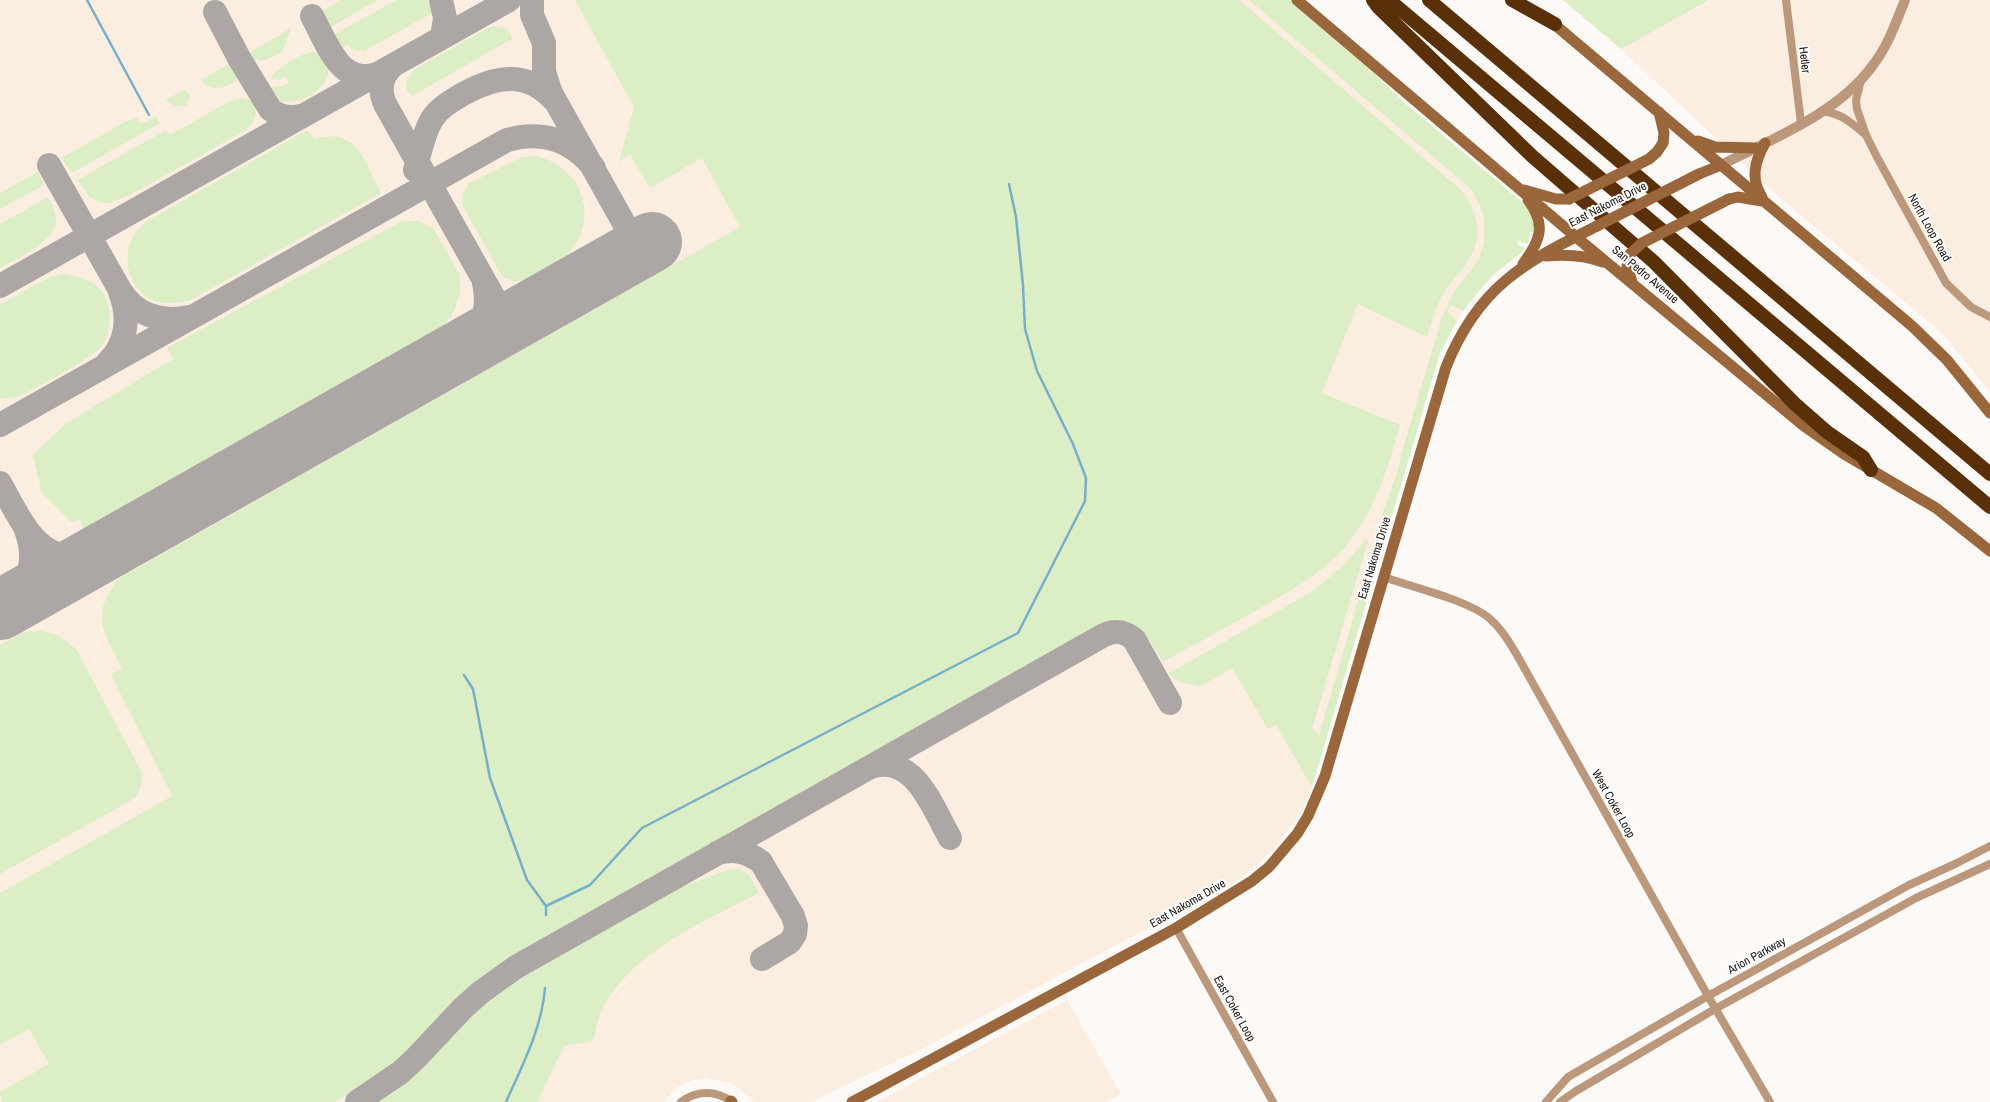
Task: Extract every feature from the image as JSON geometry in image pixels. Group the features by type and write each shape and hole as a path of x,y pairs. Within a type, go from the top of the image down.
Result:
{"highway":[{"path":"1373,0 1532,156 1654,262 1795,404 1827,432 1863,458 1871,470"},
{"path":"1389,0 1990,507"},
{"path":"1429,0 1990,474"},
{"path":"1512,0 1554,24"}],"main road":[{"name":"San Pedro Avenue","path":"1298,0 1576,237 1804,426 1830,445 1936,508 1990,551"},
{"path":"1526,0 1924,337 1947,360 1990,413"},
{"path":"1520,188 1556,199 1569,199 1649,159 1663,143 1664,133 1659,112"},
{"path":"1687,136 1710,146 1760,145 1754,173 1756,185 1764,201"},
{"name":"East Nakoma Drive","path":"852,1102 1176,928 1235,893 1258,876 1284,851 1308,816 1325,776 1446,367 1462,331 1485,299 1518,270 1597,226 1699,174 1722,165"},
{"path":"1518,270 1533,250 1540,230 1536,211 1520,188"},
{"path":"1632,282 1627,266 1630,254 1642,243 1729,199 1745,197 1764,201"},
{"path":"1539,257 1559,254 1581,256 1612,265"}],"street":[{"name":"Hetler","path":"1786,0 1802,123"},
{"name":"East Nakoma Drive","path":"1722,165 1822,111 1836,102 1861,80 1881,53 1905,0"},
{"name":"North Loop Road","path":"1861,80 1856,100 1866,135 1946,283 1971,307 1990,317"},
{"name":"North Loop Road","path":"1822,111 1847,118 1866,135"},
{"name":"West Coker Loop","path":"1384,577 1462,603 1489,618 1504,635 1715,1009 1770,1102"},
{"name":"Arion Parkway","path":"1546,1102 1568,1077 1708,996 1884,899 1990,846"},
{"name":"Arion Parkway","path":"1560,1102 1576,1090 1715,1009 1916,898 1990,864"},
{"path":"1884,899 1891,912"},
{"name":"East Coker Loop","path":"1176,928 1273,1102"},
{"path":"682,1102 690,1096 701,1092 724,1096 732,1102"}],"shaded area":[{"path":"0,0 1265,0 1519,212 1514,258 1477,291 1441,345 1314,781 1302,811 1275,848 1242,878 921,1049 811,1102 754,1102 739,1088 730,1083 705,1078 691,1081 676,1088 663,1102 0,1102"},
{"path":"1563,0 1709,0 1681,17 1711,0 1990,0 1990,392 1942,333 1772,191 1621,49"},
{"path":"1067,1000 1121,1094 1106,1102 877,1102"}],"green space":[{"path":"341,0 376,1 329,28 320,12"},
{"path":"396,0 434,0 436,11 364,51 354,50 348,44 339,49 332,36"},
{"path":"575,0 1239,0 1461,190 1475,214 1477,232 1474,250 1443,296 1427,337 1358,304 1322,393 1400,425 1387,469 1369,511 1343,549 1332,561 1306,581 1163,662 1140,631 1125,624 1103,624 517,953 486,975 448,1008 399,1060 367,1084 334,1102 2,1102 0,1092 49,1064 29,1029 0,1045 0,893 172,796 111,675 122,668 109,644 102,624 102,614 109,592 118,579 740,227 702,158 650,188 630,155 619,162 634,107"},
{"path":"1249,0 1290,0 1355,55 1405,103 1523,203 1530,213 1534,228 1534,232 1530,232 1528,244 1518,241 1517,245 1525,248 1522,252 1492,275 1463,311 1451,305 1447,312 1457,321 1440,353 1312,787 1276,725 1268,729 1232,668 1201,686 1180,682 1168,674 1313,591 1345,564 1366,539 1368,541 1312,729 1319,735 1382,514 1396,476 1442,317 1453,293 1478,261 1484,243 1484,217 1478,201 1470,188"},
{"path":"1563,0 1709,0 1621,49"},
{"path":"501,26 509,31 512,39 412,96 407,90 406,84 413,70 490,27"},
{"path":"291,28 282,52 269,59 260,61 251,58 247,54"},
{"path":"314,52 325,57 329,69 326,80 318,90 307,97 295,101 283,102 274,97 268,88 289,83 285,76 280,80 271,78 274,74 284,65"},
{"path":"232,62 238,77 225,87 209,87 201,80"},
{"path":"185,89 190,96 187,105 175,107 166,100"},
{"path":"241,98 251,100 256,108 254,120 246,130 132,194 109,203 99,202 90,197 77,180 166,130 170,135 232,100"},
{"path":"155,116 160,123 72,173 61,158 125,122 137,118 141,124"},
{"path":"307,130 314,139 329,136 341,137 350,142 364,158 381,193 189,301 158,302 148,298 140,291 130,274 128,254 134,235 140,227 147,221"},
{"path":"537,156 554,163 567,173 577,185 583,200 585,216 582,231 574,246 560,261 522,281 513,281 501,275 462,204 463,194 469,183 522,157"},
{"path":"38,172 44,185 0,209 0,193"},
{"path":"48,197 56,216 54,230 49,237 33,250 0,268 0,224"},
{"path":"402,221 419,221 433,228 460,275 460,293 453,313 442,328 83,529 80,520 71,522 42,493 33,455 65,424 173,359 167,348"},
{"path":"63,274 88,281 102,291 110,314 106,339 97,351 33,390 19,396 0,398 0,304 52,276"},
{"path":"42,631 58,635 76,649 141,771 142,782 135,798 0,874 0,645 23,632"},
{"path":"739,869 749,875 759,893 673,938 635,968 618,985 604,1005 593,1041 564,1046 537,1102 376,1102 416,1074 454,1030 488,998 522,974 665,893 727,870"}],"waterway":[{"path":"87,0 149,115"},
{"path":"546,906 590,885 642,828 1018,633 1085,501 1086,478 1073,444 1037,371 1025,329 1023,285 1016,217 1009,184"},
{"path":"464,675 473,689 490,778 527,880 546,906 546,915"},
{"path":"506,1102 536,1032 545,988"}],"taxiway":[{"path":"441,0 445,18 442,37"},
{"path":"0,286 509,0"},
{"path":"532,0 532,15 544,43 544,72 551,93 639,250"},
{"path":"215,12 239,58 270,109 286,117 304,115"},
{"path":"312,16 329,49 344,68 353,74 364,76 377,74"},
{"path":"395,64 387,72 382,82 385,104 508,323"},
{"path":"415,170 424,137 432,119 447,104 477,87 489,82 512,79 534,85 545,91 555,101"},
{"path":"0,425 507,140 532,136 555,140 576,150 594,168"},
{"path":"49,165 126,299 141,311 159,318 179,319 189,317"},
{"path":"450,356 466,345 481,325 486,300 484,283"},
{"path":"108,362 119,347 125,329 125,311 120,292"},
{"path":"0,483 28,531 39,543 52,552 67,556 84,556 106,550"},
{"path":"1,610 24,584 31,565 30,543 26,530"},
{"path":"357,1102 401,1072 463,1008 481,992 516,967 1104,635 1119,632 1127,634 1134,639 1170,703"},
{"path":"870,767 886,765 899,768 910,775 929,798 950,838"},
{"path":"717,853 740,852 751,855 761,862 793,916 796,926 795,934 790,942 762,959"}],"runway":[{"path":"0,610 652,242"}]}
